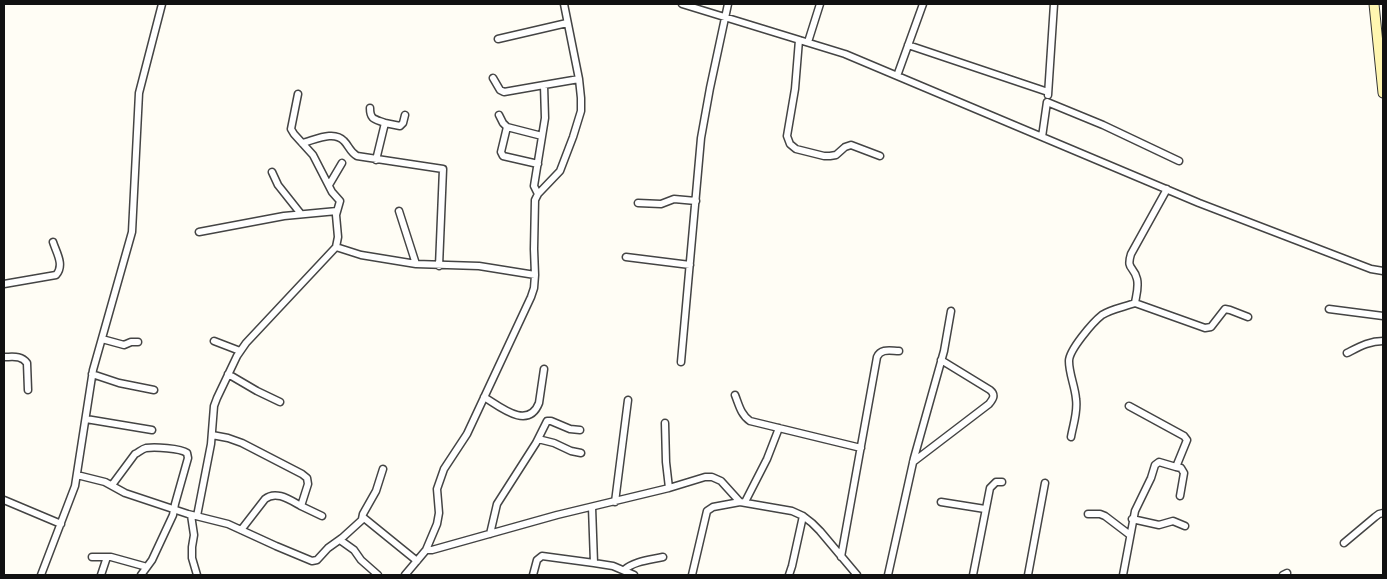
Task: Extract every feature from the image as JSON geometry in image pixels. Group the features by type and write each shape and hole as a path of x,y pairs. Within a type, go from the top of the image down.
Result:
{"main road":[{"path":"1374,4 1383,93"}],"street":[{"path":"42,575 75,486 92,374 132,232 139,93 162,4"},
{"path":"405,575 426,550 437,524 437,489 442,474 467,434 534,288 535,200 538,194 560,171 581,111 579,79 564,4"},
{"path":"682,4 844,54 1167,189 1371,269 1383,271"},
{"path":"681,362 701,138 728,4"},
{"path":"808,42 820,4"},
{"path":"897,76 923,4"},
{"path":"1042,137 1048,102 1054,4"},
{"path":"498,39 568,23"},
{"path":"799,40 794,98 787,136 790,144 796,149 824,156 836,154 848,145 880,156"},
{"path":"908,46 1048,92"},
{"path":"494,78 500,90 504,92 579,79"},
{"path":"538,194 534,186 545,118 544,85"},
{"path":"197,575 192,558 194,535 191,519 194,515 211,444 214,406 217,398 240,351 246,343 336,247 338,237 336,215 340,201 332,192 313,155 291,129 298,94"},
{"path":"1048,102 1103,125 1179,161"},
{"path":"370,108 372,117 385,123 400,126 406,115"},
{"path":"499,115 507,127 542,136"},
{"path":"376,160 385,123"},
{"path":"507,127 501,152 503,156 538,164"},
{"path":"302,143 336,136 344,141 353,154 361,157 443,169 439,266"},
{"path":"329,185 342,164"},
{"path":"272,172 281,189 301,214"},
{"path":"1135,303 1138,282 1128,262 1167,189"},
{"path":"638,203 661,204 674,199 696,201"},
{"path":"199,232 284,216 337,211"},
{"path":"399,211 416,264"},
{"path":"4,284 54,276 58,273 60,260 53,242"},
{"path":"336,247 362,255 416,264 479,266 535,275"},
{"path":"626,257 690,265"},
{"path":"1071,437 1077,401 1069,359 1075,346 1102,315 1135,303 1205,328 1211,327 1227,309 1248,317"},
{"path":"1329,309 1383,316"},
{"path":"888,575 914,462 941,360 951,311"},
{"path":"102,339 124,345 138,342"},
{"path":"214,341 240,351"},
{"path":"1347,353 1372,342 1383,341"},
{"path":"841,557 878,354 883,351 899,351"},
{"path":"4,357 18,357 27,363 28,390"},
{"path":"914,462 993,400 994,396 990,390 941,360"},
{"path":"484,397 516,416 522,417 532,413 535,411 538,403 544,369"},
{"path":"92,374 119,383 154,390"},
{"path":"228,374 280,402"},
{"path":"735,395 745,418 755,423 861,448"},
{"path":"615,502 628,400"},
{"path":"1129,406 1186,438 1187,442 1176,467"},
{"path":"86,419 152,430"},
{"path":"490,534 496,504 538,439 546,423 549,420 570,429 580,430"},
{"path":"665,423 669,488"},
{"path":"742,502 767,459 779,428"},
{"path":"212,435 236,440 305,476 308,484 301,506"},
{"path":"538,439 581,453"},
{"path":"112,485 140,450 153,448 185,451 188,453 174,504 175,509 152,560 141,575"},
{"path":"1123,575 1132,519 1138,501 1151,478 1156,463 1181,468 1184,473 1180,496"},
{"path":"77,475 105,482 125,493 204,519 228,524 312,561 317,560 362,519 376,490 383,469"},
{"path":"426,550 432,550 557,515 669,488 705,477 712,477 721,481 742,502"},
{"path":"973,575 985,509 992,485 996,482 1002,482"},
{"path":"1028,575 1045,483"},
{"path":"241,530 265,498 270,495 278,495 322,516"},
{"path":"4,500 60,524"},
{"path":"692,575 707,511 713,507 742,502 792,511 803,516 812,523 857,575"},
{"path":"941,502 985,509"},
{"path":"592,507 594,562"},
{"path":"1344,543 1375,517 1383,513"},
{"path":"1088,514 1105,516 1130,536"},
{"path":"788,575 803,516"},
{"path":"362,519 366,519 417,561"},
{"path":"1132,519 1159,525 1173,521 1185,526"},
{"path":"340,540 354,550 361,560 378,575"},
{"path":"533,575 537,560 542,556 594,562 613,566 634,575"},
{"path":"92,557 107,557 147,568"},
{"path":"101,575 107,557"},
{"path":"624,570 632,564 663,557"}]}
